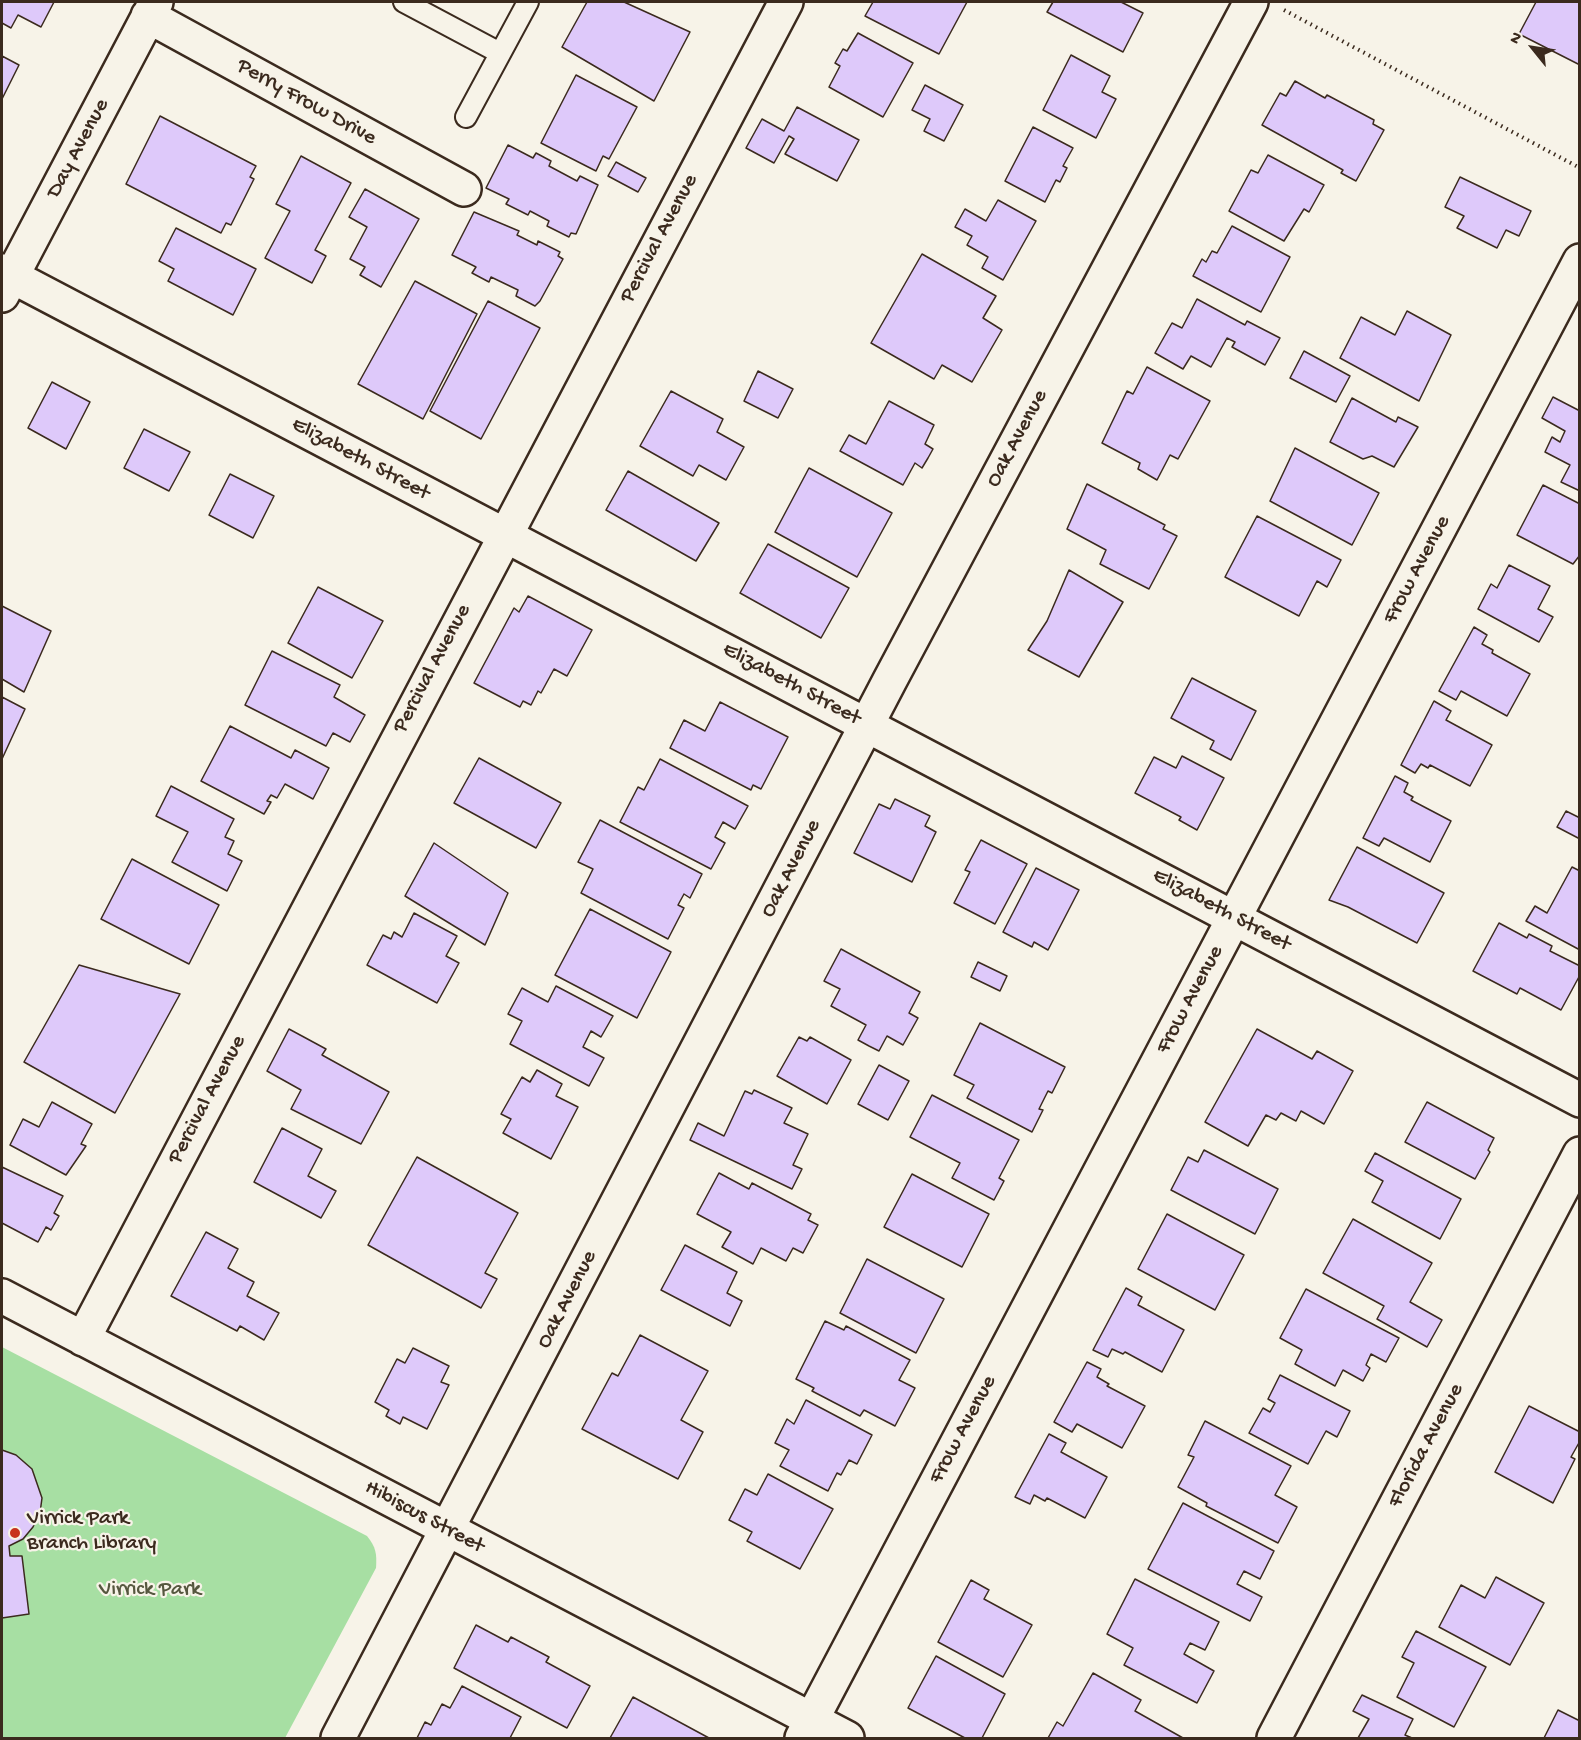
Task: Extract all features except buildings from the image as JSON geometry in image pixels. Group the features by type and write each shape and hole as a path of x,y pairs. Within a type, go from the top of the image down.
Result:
{"street":[{"name":"Percival Avenue","path":"83,1339 503,536 786,2"},
{"name":"Oak Avenue","path":"338,1738 867,725 1264,4"},
{"name":"Perry Frow Drive","path":"152,9 464,189"},
{"name":"Day Avenue","path":"5,281 152,9"},
{"name":"Frow Avenue","path":"807,1729 1580,261"},
{"name":"Elizabeth Street","path":"5,281 867,725 1580,1100"},
{"name":"Florida Avenue","path":"1275,1738 1580,1154"},
{"name":"Hibiscus Street","path":"2,1296 448,1530 807,1729 847,1738"}],"lane":[{"path":"404,2 500,53"},
{"path":"466,117 528,2"}],"path":[{"path":"1264,4 1580,168"}],"green space":[{"name":"Virrick Park","path":"2,1347 367,1536 370,1540 375,1551 376,1568 285,1738 2,1738"}],"place":[{"name":"Virrick Park Branch Library","path":"15,1533"}]}
